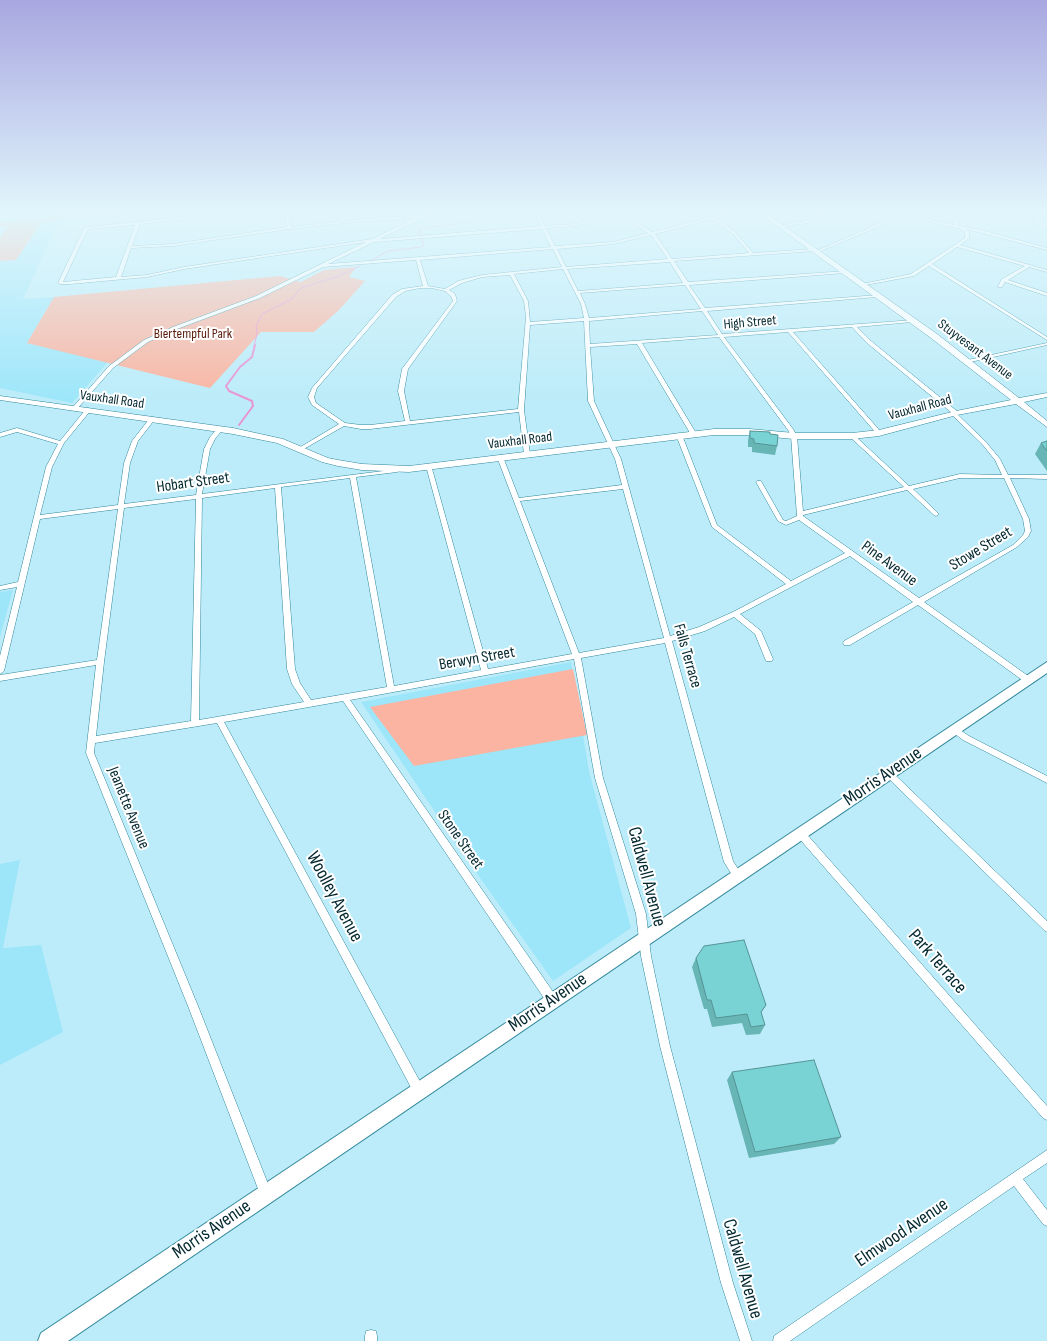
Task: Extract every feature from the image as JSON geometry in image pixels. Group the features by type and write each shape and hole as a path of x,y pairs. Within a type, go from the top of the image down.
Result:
{"main road":[{"name":"Morris Avenue","path":"49,1341 1047,667"}],"street":[{"path":"63,276 61,283 149,276"},
{"path":"75,408 111,367 146,341 258,297 304,276"},
{"path":"423,276 426,287"},
{"path":"446,290 468,279 498,276"},
{"path":"513,276 526,301 528,324 521,410 527,454"},
{"name":"Falls Terrace","path":"569,276 583,304 586,318 591,401 618,459 624,487 728,862 737,875"},
{"path":"681,276 721,336 794,436 800,516"},
{"path":"577,292 798,276"},
{"name":"Stuyvesant Avenue","path":"850,276 966,360 1047,425"},
{"path":"862,285 909,276"},
{"path":"947,276 1047,339"},
{"path":"1000,286 1004,280 1012,276"},
{"path":"1004,280 1047,295"},
{"path":"408,423 401,391 402,377 409,362 455,302 453,295 446,290 426,287 410,288 394,296 313,390 312,400 316,406 344,424 353,427 370,427 408,423 521,410"},
{"path":"528,324 877,296"},
{"name":"High Street","path":"588,346 912,321"},
{"name":"Stowe Street","path":"847,643 1024,539 1028,530 1026,519 998,460 984,442 955,413 869,342 854,326"},
{"path":"790,331 879,433"},
{"path":"638,343 693,433"},
{"path":"966,360 1047,344"},
{"name":"Vauxhall Road","path":"0,398 220,429 280,440 338,463 362,467 409,469 693,433 739,432 794,436 852,436 879,433 955,413 1047,395"},
{"path":"0,671 49,467 61,443 88,410"},
{"name":"Jeanette Avenue","path":"152,419 135,440 129,453 100,662 91,740 91,756 193,1006 266,1194"},
{"path":"300,449 344,424"},
{"path":"195,724 199,496 207,449 212,438 220,429"},
{"path":"0,435 17,430 61,443"},
{"path":"679,435 714,526 790,585"},
{"path":"852,436 936,514"},
{"name":"Caldwell Avenue","path":"500,457 577,657 599,778 642,914 646,956 673,1076 727,1283 746,1341"},
{"path":"429,466 485,673"},
{"name":"Hobart Street","path":"36,518 409,469"},
{"path":"353,476 391,688"},
{"path":"759,482 781,521 786,522 800,516 960,476 1047,477"},
{"path":"278,486 291,668 296,684 309,703"},
{"path":"517,500 624,487"},
{"name":"Pine Avenue","path":"800,516 1028,680"},
{"name":"Berwyn Street","path":"91,740 219,720 667,640 702,629 734,614 850,553"},
{"path":"0,588 21,584"},
{"path":"734,614 758,633 769,659"},
{"path":"0,678 100,662"},
{"name":"Stone Street","path":"344,697 552,1000"},
{"name":"Woolley Avenue","path":"219,720 418,1091"},
{"path":"954,730 1047,780"},
{"path":"889,774 1047,927"},
{"name":"Park Terrace","path":"800,833 1047,1114"},
{"name":"Elmwood Avenue","path":"779,1341 1047,1156"},
{"path":"1016,1178 1047,1220"}],"shaded area":[{"path":"0,276 34,276 23,299 54,297 27,343 109,361 72,403 0,388"},
{"path":"13,590 1,633 0,638 0,592"},
{"path":"571,662 589,771 631,928 553,981 468,861 361,702"},
{"path":"20,860 3,948 41,945 63,1032 0,1065 0,864"}],"green space":[{"name":"Biertempful Park","path":"280,276 301,282 313,276 350,276 349,277 365,281 338,311 314,332 261,332 210,388 27,343 54,297"},
{"path":"573,669 587,735 414,766 370,707"}],"building":[{"path":"750,431 770,432 770,434 778,435 777,446 754,443 754,439 750,438"},
{"path":"1047,441 1047,451 1041,443"},
{"path":"744,940 766,1005 761,1012 765,1025 751,1027 747,1014 716,1018 711,1000 707,1000 696,958 704,946"},
{"path":"814,1060 841,1137 755,1152 732,1072"}],"waterway":[{"path":"254,346 257,334 256,326 262,314 292,299 301,288 340,276"},
{"path":"239,425 253,406 252,401 229,391 226,386 240,367 252,357 255,345"}]}
